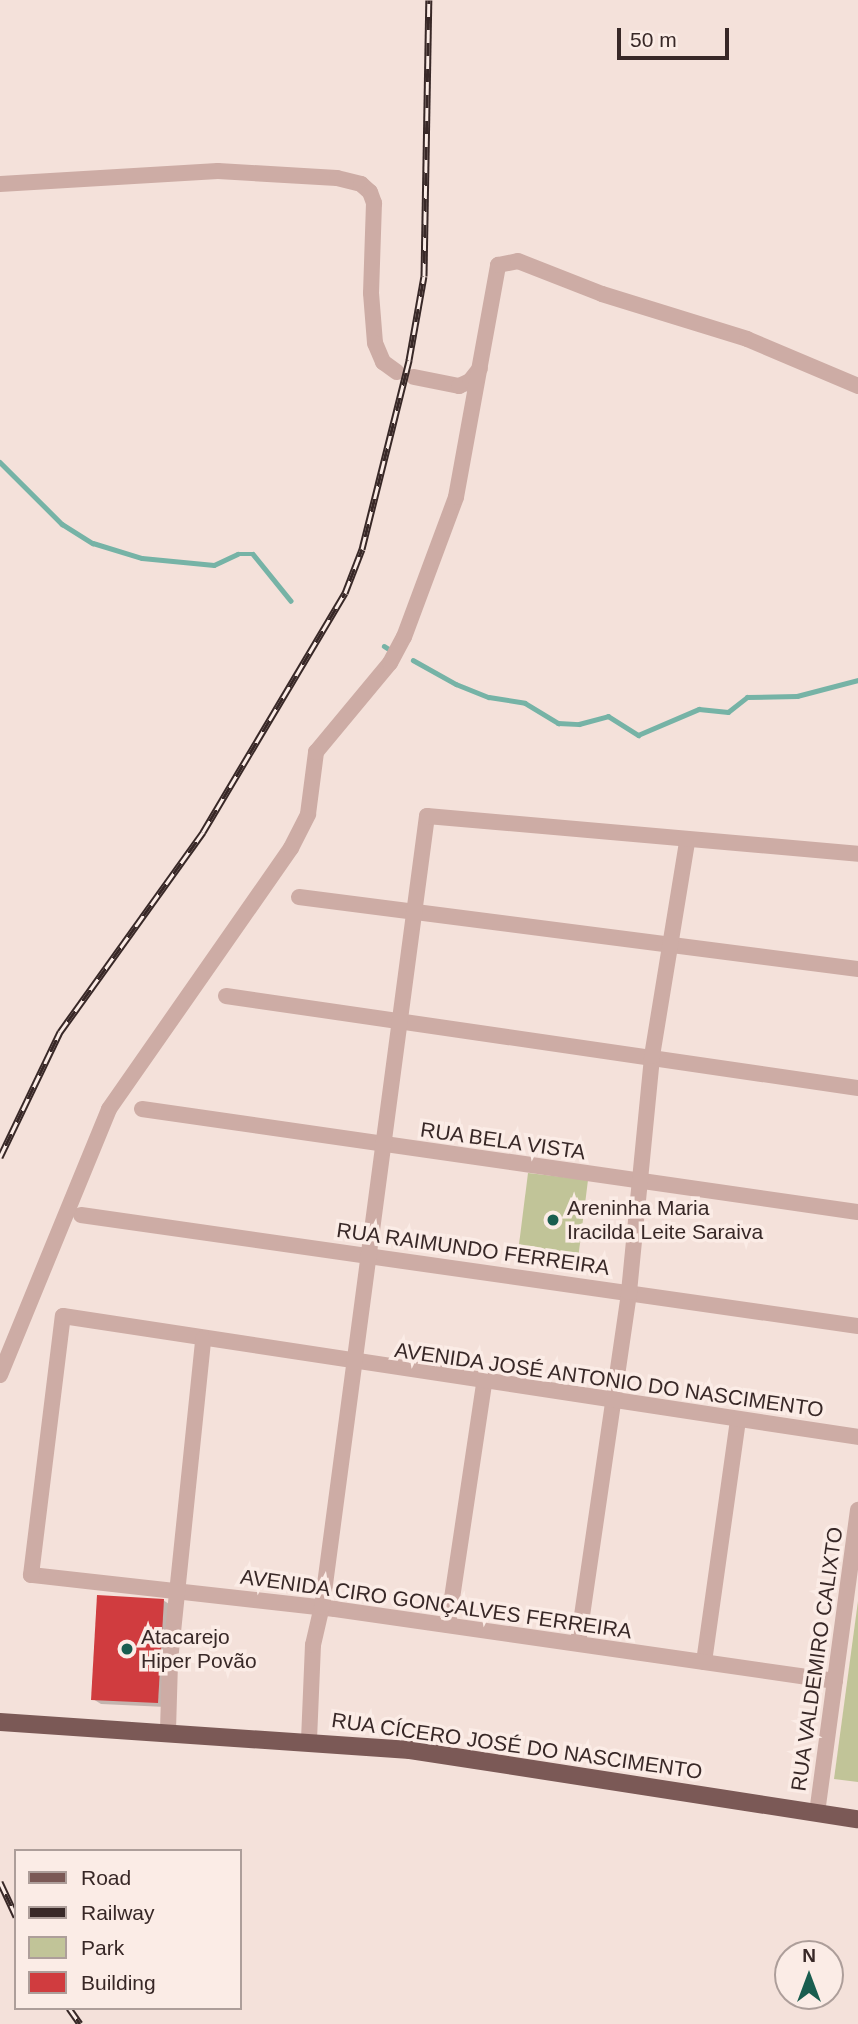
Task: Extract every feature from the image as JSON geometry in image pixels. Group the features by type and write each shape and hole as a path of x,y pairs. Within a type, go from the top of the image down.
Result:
{"main road":[{"name":"RUA CÍCERO JOSÉ DO NASCIMENTO","path":"0,1722 309,1740 433,1753 858,1819"}],"street":[{"path":"0,184 246,171 345,178 366,187 374,211 371,293 375,344 383,362 397,372"},
{"path":"0,1375 109,1109 291,848 308,814 316,752 390,663 404,637 456,496 483,354 495,270 503,261 518,261 579,286 747,338 858,386"},
{"path":"414,377 459,386 474,377 483,354"},
{"path":"309,1740 313,1645 322,1607 427,816 687,842 858,854"},
{"path":"578,1643 629,1292 652,1056 687,842"},
{"path":"299,897 414,909 858,969"},
{"path":"226,996 858,1088"},
{"name":"RUA BELA VISTA","path":"142,1109 382,1147 858,1212"},
{"name":"RUA RAIMUNDO FERREIRA","path":"81,1215 858,1326"},
{"name":"AVENIDA JOSÉ ANTONIO DO NASCIMENTO","path":"31,1575 63,1316 354,1364 858,1437"},
{"path":"168,1730 177,1591 203,1339"},
{"path":"448,1625 484,1383"},
{"path":"704,1662 738,1420"},
{"name":"RUA VALDEMIRO CALIXTO","path":"817,1813 858,1510"},
{"name":"AVENIDA CIRO GONÇALVES FERREIRA","path":"31,1575 322,1607 835,1681"}],"green space":[{"name":"Areninha Maria Iracilda Leite Saraiva","path":"528,1173 588,1180 577,1267 517,1260"},
{"path":"858,1601 858,1782 834,1779"}],"building":[{"path":"97,1595 164,1599 158,1703 91,1700"}],"waterway":[{"path":"0,462 62,524 93,543 142,558 214,565 238,554 253,554 291,601"},
{"path":"384,646 389,649"},
{"path":"413,660 456,684 489,697 525,703 558,723 579,724 608,716 638,735 699,709 728,712 747,697 797,696 858,680"}],"railway":[{"path":"0,1157 60,1032 203,832 345,593 362,549 409,360 424,276 429,0"},
{"path":"0,1882 14,1912"},
{"path":"70,2010 80,2024"}],"place":[{"name":"Areninha Maria Iracilda Leite Saraiva","path":"553,1220"},
{"name":"Atacarejo Hiper Povão","path":"127,1649"}]}
